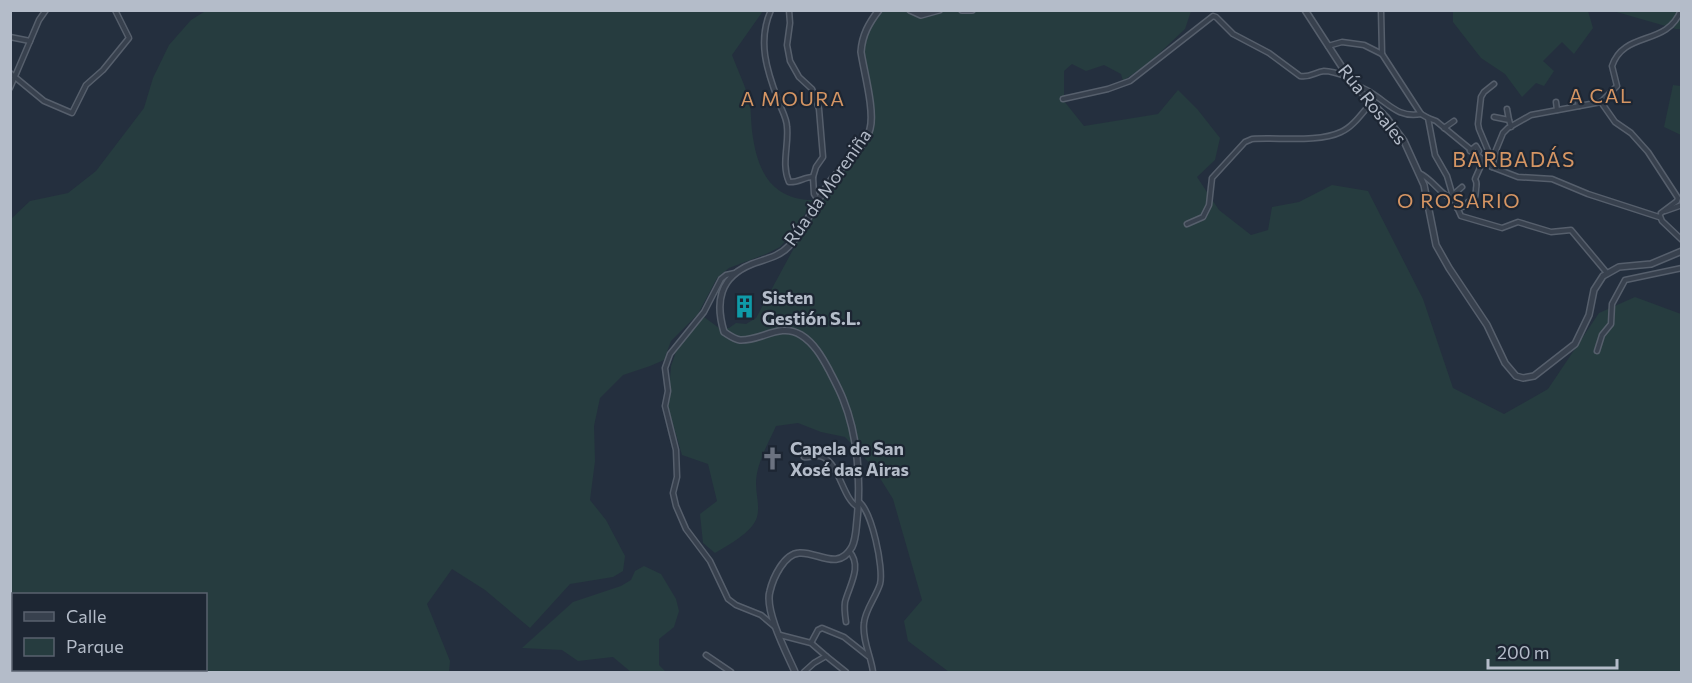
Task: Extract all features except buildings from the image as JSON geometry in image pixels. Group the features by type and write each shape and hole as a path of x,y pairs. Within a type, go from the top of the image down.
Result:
{"street":[{"path":"10,88 39,20 46,10"},
{"path":"10,73 44,101 72,113 86,85 103,70 129,38 115,10"},
{"path":"771,10 766,22 764,48 768,73 788,126 785,173 789,182 796,182 804,177 813,177"},
{"path":"789,10 787,45 790,61 799,77 812,89 819,109 823,157 813,177 814,194 818,200"},
{"name":"Rúa da Moreniña","path":"736,273 742,268 769,259 789,246 818,200 870,131 872,117 861,44 868,24 879,10"},
{"path":"910,10 921,15 939,10"},
{"path":"962,10 972,10"},
{"name":"Rúa Rosales","path":"1305,10 1353,84 1386,117 1404,141 1428,197 1436,245 1487,324 1505,363 1516,376 1528,378 1575,344 1584,328 1597,283 1607,273"},
{"path":"1381,10 1382,54"},
{"path":"1492,167 1492,160 1503,133 1511,126 1531,115 1601,102 1617,86 1612,66 1622,50 1639,40 1662,33 1678,19 1681,10"},
{"path":"1063,99 1108,89 1131,81 1213,16 1216,16 1233,34 1259,47 1300,76 1306,77 1319,72 1331,71 1348,76"},
{"path":"10,37 30,41"},
{"path":"1328,46 1342,42 1364,45 1382,54 1421,114 1444,128 1492,167 1518,177 1552,179 1587,194 1660,215 1682,240"},
{"path":"1353,84 1374,94 1397,112 1411,115 1421,114"},
{"path":"1492,160 1478,123 1482,95 1494,84"},
{"path":"1578,97 1579,106"},
{"path":"1556,102 1557,110"},
{"path":"1601,102 1615,122 1635,137 1650,155 1678,198 1660,215"},
{"path":"1187,224 1203,217 1209,206 1212,178 1245,142 1252,139 1301,138 1334,134 1350,126 1371,103"},
{"path":"1507,109 1511,126"},
{"path":"1494,117 1509,120"},
{"path":"1428,118 1435,155 1448,176 1461,216 1502,228 1520,222 1551,232 1569,229 1574,232 1607,273 1619,267 1651,264 1682,251"},
{"path":"1444,128 1454,121"},
{"path":"1457,208 1466,206 1476,197 1475,178 1483,161"},
{"path":"1419,173 1450,199 1462,187"},
{"path":"1660,215 1682,205"},
{"path":"1597,351 1602,335 1611,324 1612,304 1625,280 1682,268"},
{"path":"736,273 722,293 718,305 724,332 737,340 744,340 782,330 799,333 810,341 822,357 844,400 857,461 858,504 855,537 849,551 840,558 832,560 796,553 784,562 768,598 777,628 795,672"},
{"path":"736,273 726,275 722,279 704,312 680,340 667,361 665,368 668,391 665,406 676,450 677,472 673,493 686,529 710,561 728,599 736,605 761,615 777,628"},
{"path":"804,457 819,455 825,458 840,477 851,502 862,503 871,525 877,546 881,577 864,621 868,656"},
{"path":"846,622 845,605 854,574 854,557 849,551"},
{"path":"811,643 818,630 822,628 844,637 868,656 873,672"},
{"path":"780,635 811,643 846,672"},
{"path":"706,655 731,672"},
{"path":"804,672 826,656"}],"green space":[{"path":"207,10 763,11 732,55 750,103 754,145 762,170 776,188 798,198 813,200 796,229 780,247 729,268 717,278 698,314 671,341 664,360 623,375 600,398 594,426 595,461 590,500 606,520 625,556 623,571 613,577 570,584 530,628 485,590 452,569 427,604 450,661 449,672 11,672 11,219 30,201 68,193 96,171 144,108 153,78 169,45 191,20"},
{"path":"883,11 1191,11 1185,29 1150,62 1123,81 1121,74 1104,65 1086,71 1072,64 1064,71 1064,101 1084,126 1158,114 1178,90 1198,110 1220,138 1215,160 1197,177 1219,210 1251,235 1268,230 1272,207 1299,202 1332,185 1368,191 1423,299 1453,388 1504,414 1548,389 1599,313 1635,297 1681,314 1681,672 949,672 908,641 904,621 922,600 893,499 873,467 845,437 821,432 798,423 776,426 766,447 757,477 758,509 755,523 739,538 715,553 703,543 700,514 717,501 708,464 682,455 668,407 671,366 677,349 704,317 719,328 729,328 736,323 746,324 756,318 821,198 871,136 875,121 863,52 867,34"},
{"path":"1453,11 1588,11 1593,28 1574,54 1562,42 1543,61 1554,71 1544,86 1536,83 1522,97 1505,74 1481,58 1453,22"},
{"path":"1613,11 1681,11 1681,29 1676,29"},
{"path":"1673,85 1681,86 1681,135 1664,127"},
{"path":"644,566 661,574 676,599 679,611 674,627 659,639 659,665 666,672 631,672 613,657 578,661 562,650 522,648 573,602 621,586 631,580 635,571"}],"place":[{"name":"Sisten Gestión S.L.","path":"744,307"},
{"name":"Capela de San Xosé das Airas","path":"772,458"}],"district":[{"name":"A CAL","path":"1601,95"},
{"name":"A MOURA","path":"793,98"},
{"name":"BARBADÁS","path":"1514,158"},
{"name":"O ROSARIO","path":"1459,200"}]}
